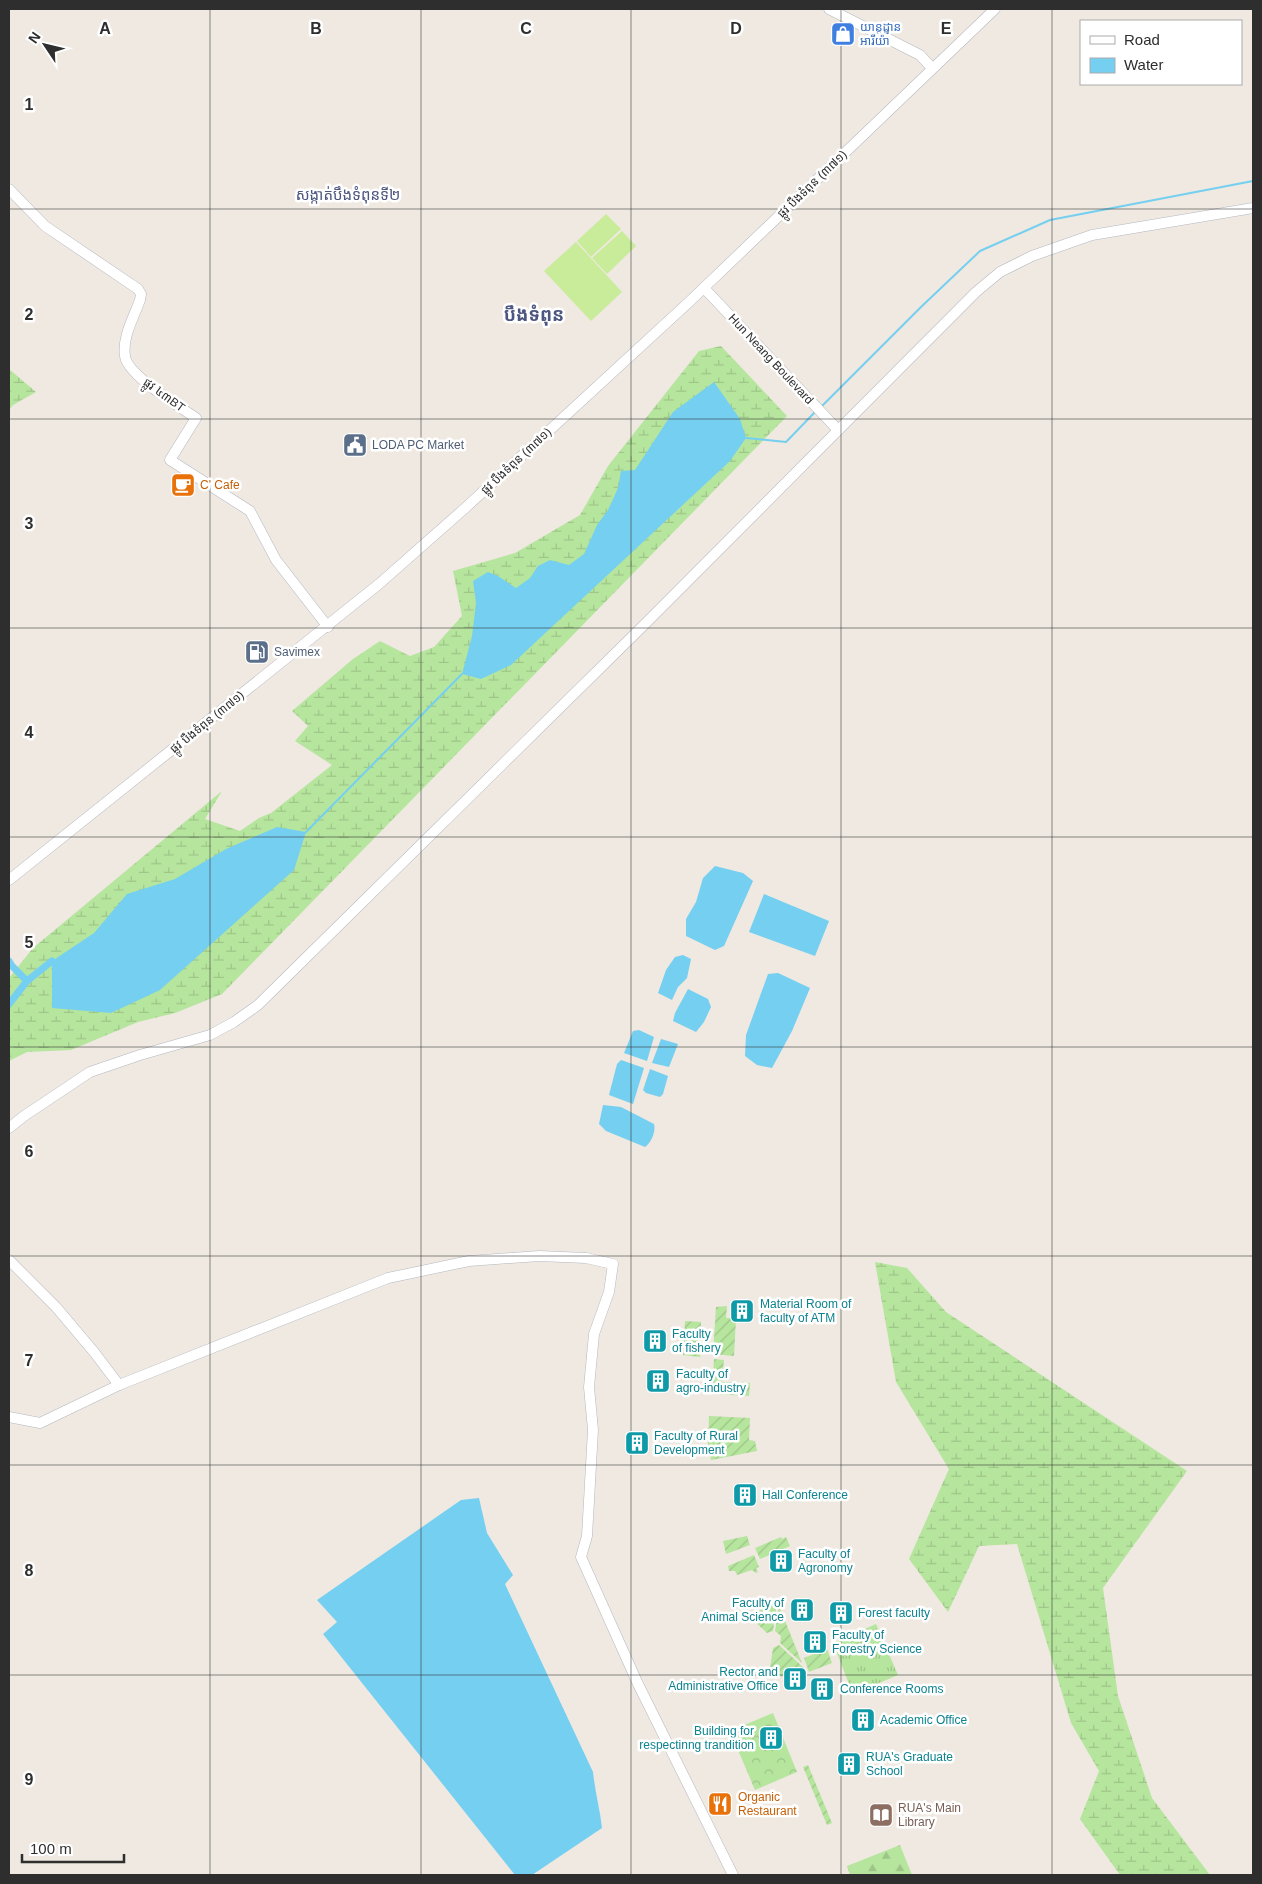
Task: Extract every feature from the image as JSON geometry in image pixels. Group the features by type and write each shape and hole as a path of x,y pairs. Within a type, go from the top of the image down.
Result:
{"street":[{"path":"829,9 920,56 932,68"},
{"name":"ផ្លូវ បឹងទំពុន (៣៧១)","path":"9,880 328,626 464,509 704,288 995,9"},
{"name":"ផ្លូវ ៤៣BT","path":"9,189 45,226 138,289 141,294 140,300 126,337 125,358 132,371 196,418 170,460 250,511 276,560 328,626"},
{"path":"9,1128 90,1072 140,1055 210,1035 234,1022 258,1004 640,629 976,292 1000,272 1032,256 1092,235 1253,208"},
{"name":"Hun Neang Boulevard","path":"704,288 838,430"},
{"path":"9,1417 40,1423 119,1386 388,1278 469,1261 539,1256 586,1258 613,1264 609,1292 594,1334 589,1387 593,1430 586,1536 581,1557 638,1684 733,1875"},
{"path":"9,1260 56,1307 94,1352 119,1386"}],"green space":[{"path":"606,214 621,229 591,257 577,241"},
{"path":"622,231 636,246 607,274 592,258"},
{"path":"576,242 622,292 591,321 544,271"},
{"path":"721,346 787,416 222,994 175,1013 138,1022 71,1050 27,1052 9,1061 9,978 33,948 222,791 205,819 240,831 259,818 271,813 332,765 295,741 308,726 292,711 353,659 380,641 410,656 434,647 462,616 453,571 515,553 580,515 608,466 699,351"},
{"path":"9,369 36,392 13,405 9,410"},
{"path":"875,1262 907,1268 946,1312 1187,1471 1103,1588 1118,1696 1152,1798 1210,1875 1120,1875 1080,1819 1099,1771 1071,1723 1017,1544 979,1546 948,1612 909,1559 949,1469 896,1382"},
{"path":"727,1306 726,1318 736,1318 734,1356 713,1354 716,1307"},
{"path":"685,1321 701,1322 700,1357 683,1355"},
{"path":"714,1359 724,1360 722,1382 750,1383 749,1396 712,1394"},
{"path":"709,1416 750,1418 749,1440 755,1441 757,1451 711,1460 708,1443"},
{"path":"747,1536 750,1545 726,1554 723,1541"},
{"path":"781,1537 782,1539 786,1537 790,1546 760,1559 755,1548"},
{"path":"754,1555 759,1567 756,1568 758,1572 756,1573 752,1570 737,1575 735,1571 729,1571 728,1566"},
{"path":"777,1602 773,1631 767,1633 750,1617 754,1616 752,1613"},
{"path":"779,1606 802,1663 780,1643 781,1636 775,1631"},
{"path":"876,1624 898,1675 853,1694 833,1643"},
{"path":"779,1645 804,1668 781,1677 775,1670 770,1668 773,1648"},
{"path":"827,1649 832,1663 809,1672 804,1658"},
{"path":"773,1713 797,1772 755,1790 730,1731"},
{"path":"808,1765 832,1823 827,1825 803,1767"},
{"path":"900,1845 912,1875 850,1875 847,1866"}],"water":[{"path":"714,382 740,419 746,438 730,461 511,665 481,679 462,674 472,636 476,603 473,581 488,572 516,588 530,578 538,566 550,560 569,565 584,554 597,525 608,510 618,488 621,471 635,470 673,412"},
{"path":"277,827 306,832 294,870 160,990 111,1013 52,1008 52,961 94,933 127,894 175,879 226,849"},
{"path":"715,866 743,873 753,881 724,946 715,950 686,936 686,919 696,902 703,878"},
{"path":"764,894 829,921 815,956 749,932"},
{"path":"683,955 691,959 687,978 678,987 672,1000 658,993 666,970 675,957"},
{"path":"778,973 810,988 792,1031 772,1068 757,1065 745,1056 746,1035 768,974"},
{"path":"688,989 708,999 711,1007 704,1022 696,1032 673,1021 675,1013"},
{"path":"639,1030 654,1037 647,1061 624,1053 633,1031"},
{"path":"661,1039 678,1044 669,1067 652,1063"},
{"path":"621,1060 644,1068 633,1104 609,1095 617,1064"},
{"path":"650,1069 668,1076 663,1094 660,1097 646,1093 643,1090"},
{"path":"603,1105 621,1107 654,1124 654,1134 649,1143 645,1147 606,1131 599,1124"},
{"path":"479,1498 487,1533 513,1575 505,1584 593,1772 602,1828 532,1875 515,1875 323,1634 337,1622 317,1600 461,1500"}],"waterway":[{"path":"822,406 980,251 1050,220 1253,181"},
{"path":"746,438 786,442 816,411"},
{"path":"306,832 462,674"},
{"path":"9,961 27,981"},
{"path":"9,1004 27,981 52,961"}],"place":[{"name":"យាន្ដដ្ឋាន អារីយ៉ា","path":"843,34"},
{"name":"LODA PC Market","path":"355,445"},
{"name":"C' Cafe","path":"183,485"},
{"name":"Savimex","path":"257,652"},
{"name":"Material Room of faculty of ATM","path":"742,1311"},
{"name":"Faculty of fishery","path":"655,1341"},
{"name":"Faculty of agro-industry","path":"658,1381"},
{"name":"Faculty of Rural Development","path":"637,1443"},
{"name":"Hall Conference","path":"745,1495"},
{"name":"Faculty of Agronomy","path":"781,1561"},
{"name":"Faculty of Animal Science","path":"802,1610"},
{"name":"Forest faculty","path":"841,1613"},
{"name":"Faculty of Forestry Science","path":"815,1642"},
{"name":"Rector and Administrative Office","path":"795,1679"},
{"name":"Conference Rooms","path":"822,1689"},
{"name":"Academic Office","path":"863,1720"},
{"name":"Building for respectinng trandition","path":"771,1738"},
{"name":"RUA's Graduate School","path":"849,1764"},
{"name":"Organic Restaurant","path":"720,1804"},
{"name":"RUA's Main Library","path":"881,1815"}],"district":[{"name":"សង្កាត់បឹងទំពុនទី២","path":"348,195"},
{"name":"បឹងទំពុន","path":"534,315"}]}
